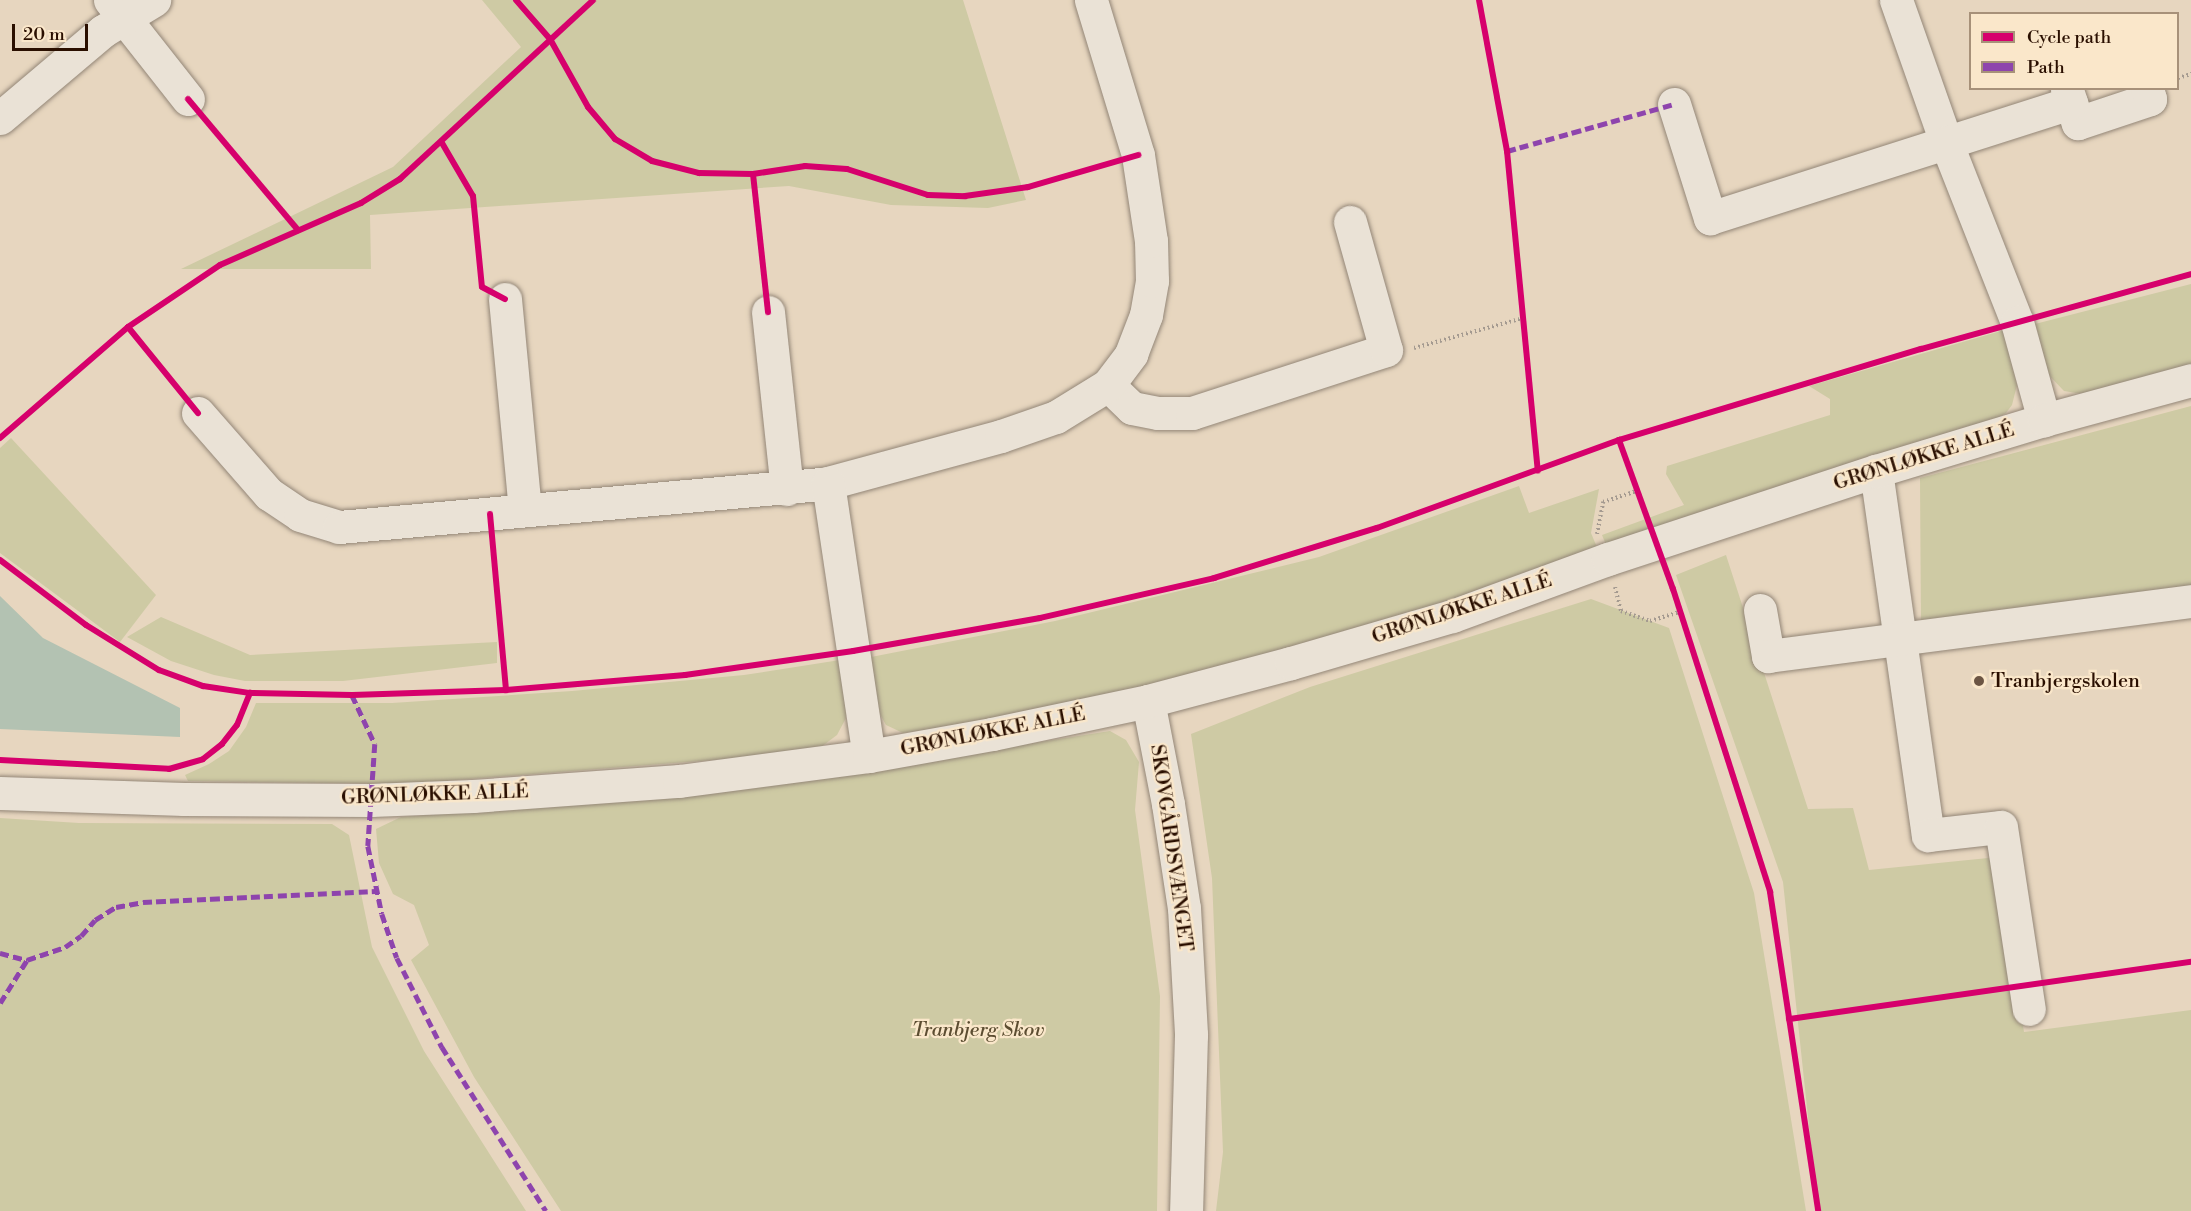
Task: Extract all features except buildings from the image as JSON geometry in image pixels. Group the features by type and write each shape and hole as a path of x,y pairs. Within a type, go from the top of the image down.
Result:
{"street":[{"path":"0,118 104,31 118,9 154,0"},
{"path":"198,413 269,494 300,515 339,527 787,489 828,483 1001,436 1056,417 1108,385 1131,354 1146,315 1152,281 1151,241 1138,156 1091,0"},
{"path":"1896,0 1946,142 2017,322 2044,420"},
{"path":"118,9 189,99"},
{"path":"1674,104 1710,218 1946,142 2069,96 2078,123 2150,99 2148,90"},
{"path":"1108,385 1132,408 1158,413 1192,413 1386,350 1350,222"},
{"path":"505,299 525,510"},
{"path":"768,312 787,489"},
{"name":"GRØNLØKKE ALLÉ","path":"0,793 184,800 371,800 473,796 679,781 868,756 992,734 1148,701 1291,663 1452,616 1608,559 1876,471 2044,420 2191,380"},
{"path":"1876,471 1928,835 2001,827 2029,1009"},
{"path":"828,483 868,756"},
{"path":"1760,610 1768,656 2191,601"},
{"name":"SKOVGÅRDSVÆNGET","path":"1148,701 1168,804 1184,908 1191,1035 1186,1211"}],"path":[{"path":"1523,306 1525,330"},
{"path":"1386,350 1418,348 1524,318"},
{"path":"1635,480 1642,500"},
{"path":"1676,601 1683,623"}],"green space":[{"path":"482,0 963,0 1026,200 988,208 891,205 789,186 370,215 371,269 181,269 393,167 521,47"},
{"path":"2191,284 2191,370 2082,394 2064,391 2043,369 2027,326"},
{"path":"2004,332 2017,385 2012,405 2006,413 1989,423 1606,545 1602,535 1684,505 1666,474 1667,466 1830,415 1830,399 1809,386"},
{"path":"2191,406 2191,590 1921,625 1920,478"},
{"path":"11,438 156,595 120,642 0,553 0,448"},
{"path":"1519,486 1529,513 1599,489 1591,533 1599,552 1387,622 1137,689 950,727 903,733 886,725 875,705 866,658 1055,621 1319,557"},
{"path":"1726,555 1808,809 1853,808 1869,870 1998,857 2024,1032 2191,1010 2191,1211 1818,1211 1783,882 1676,575"},
{"path":"1591,599 1669,628 1754,893 1806,1211 1216,1211 1223,1152 1212,878 1191,734 1310,687"},
{"path":"161,617 250,655 497,642 497,663 343,681 245,681 214,675 171,661 127,637"},
{"path":"840,660 847,693 846,718 837,735 821,747 777,755 405,784 188,781 185,775 209,764 229,751 246,727 256,703 392,703 572,691 744,675"},
{"name":"Tranbjerg Skov","path":"1110,731 1126,740 1139,762 1135,810 1160,996 1157,1211 561,1211 474,1077 411,960 429,945 414,905 393,894 379,863 376,829 401,817 723,792"},
{"path":"0,818 79,823 332,824 349,835 372,947 424,1051 526,1211 0,1211"}],"shaded area":[{"path":"0,596 43,638 180,708 180,737 0,729"}],"marked path":[{"path":"1507,151 1674,104"},
{"path":"352,695 375,744 368,846 382,914 397,958 442,1047 546,1211"},
{"path":"0,1003 27,960 65,947 81,936 95,920 116,907 143,902 376,891"},
{"path":"0,953 27,960"}],"cycle path":[{"path":"516,0 550,39 588,107 615,139 652,161 699,173 753,174 805,166 847,169 928,195 965,196 1028,187 1138,155"},
{"path":"0,438 128,327 220,265 361,203 400,179 593,0"},
{"path":"1479,0 1507,151 1538,471"},
{"path":"188,99 298,230"},
{"path":"442,143 473,196 482,287 505,299"},
{"path":"753,174 768,312"},
{"path":"0,560 86,625 159,670 203,686 250,693 352,695 506,690 685,675 853,651 1040,618 1214,578 1377,528 1619,440 1921,349 2191,274"},
{"path":"128,327 198,413"},
{"path":"1619,440 1673,589 1770,892 1818,1211"},
{"path":"490,514 506,690"},
{"path":"0,760 169,769 203,759 222,744 237,725 250,693"},
{"path":"1789,1019 2191,962"}],"place":[{"name":"Tranbjergskolen","path":"1979,681"}]}
